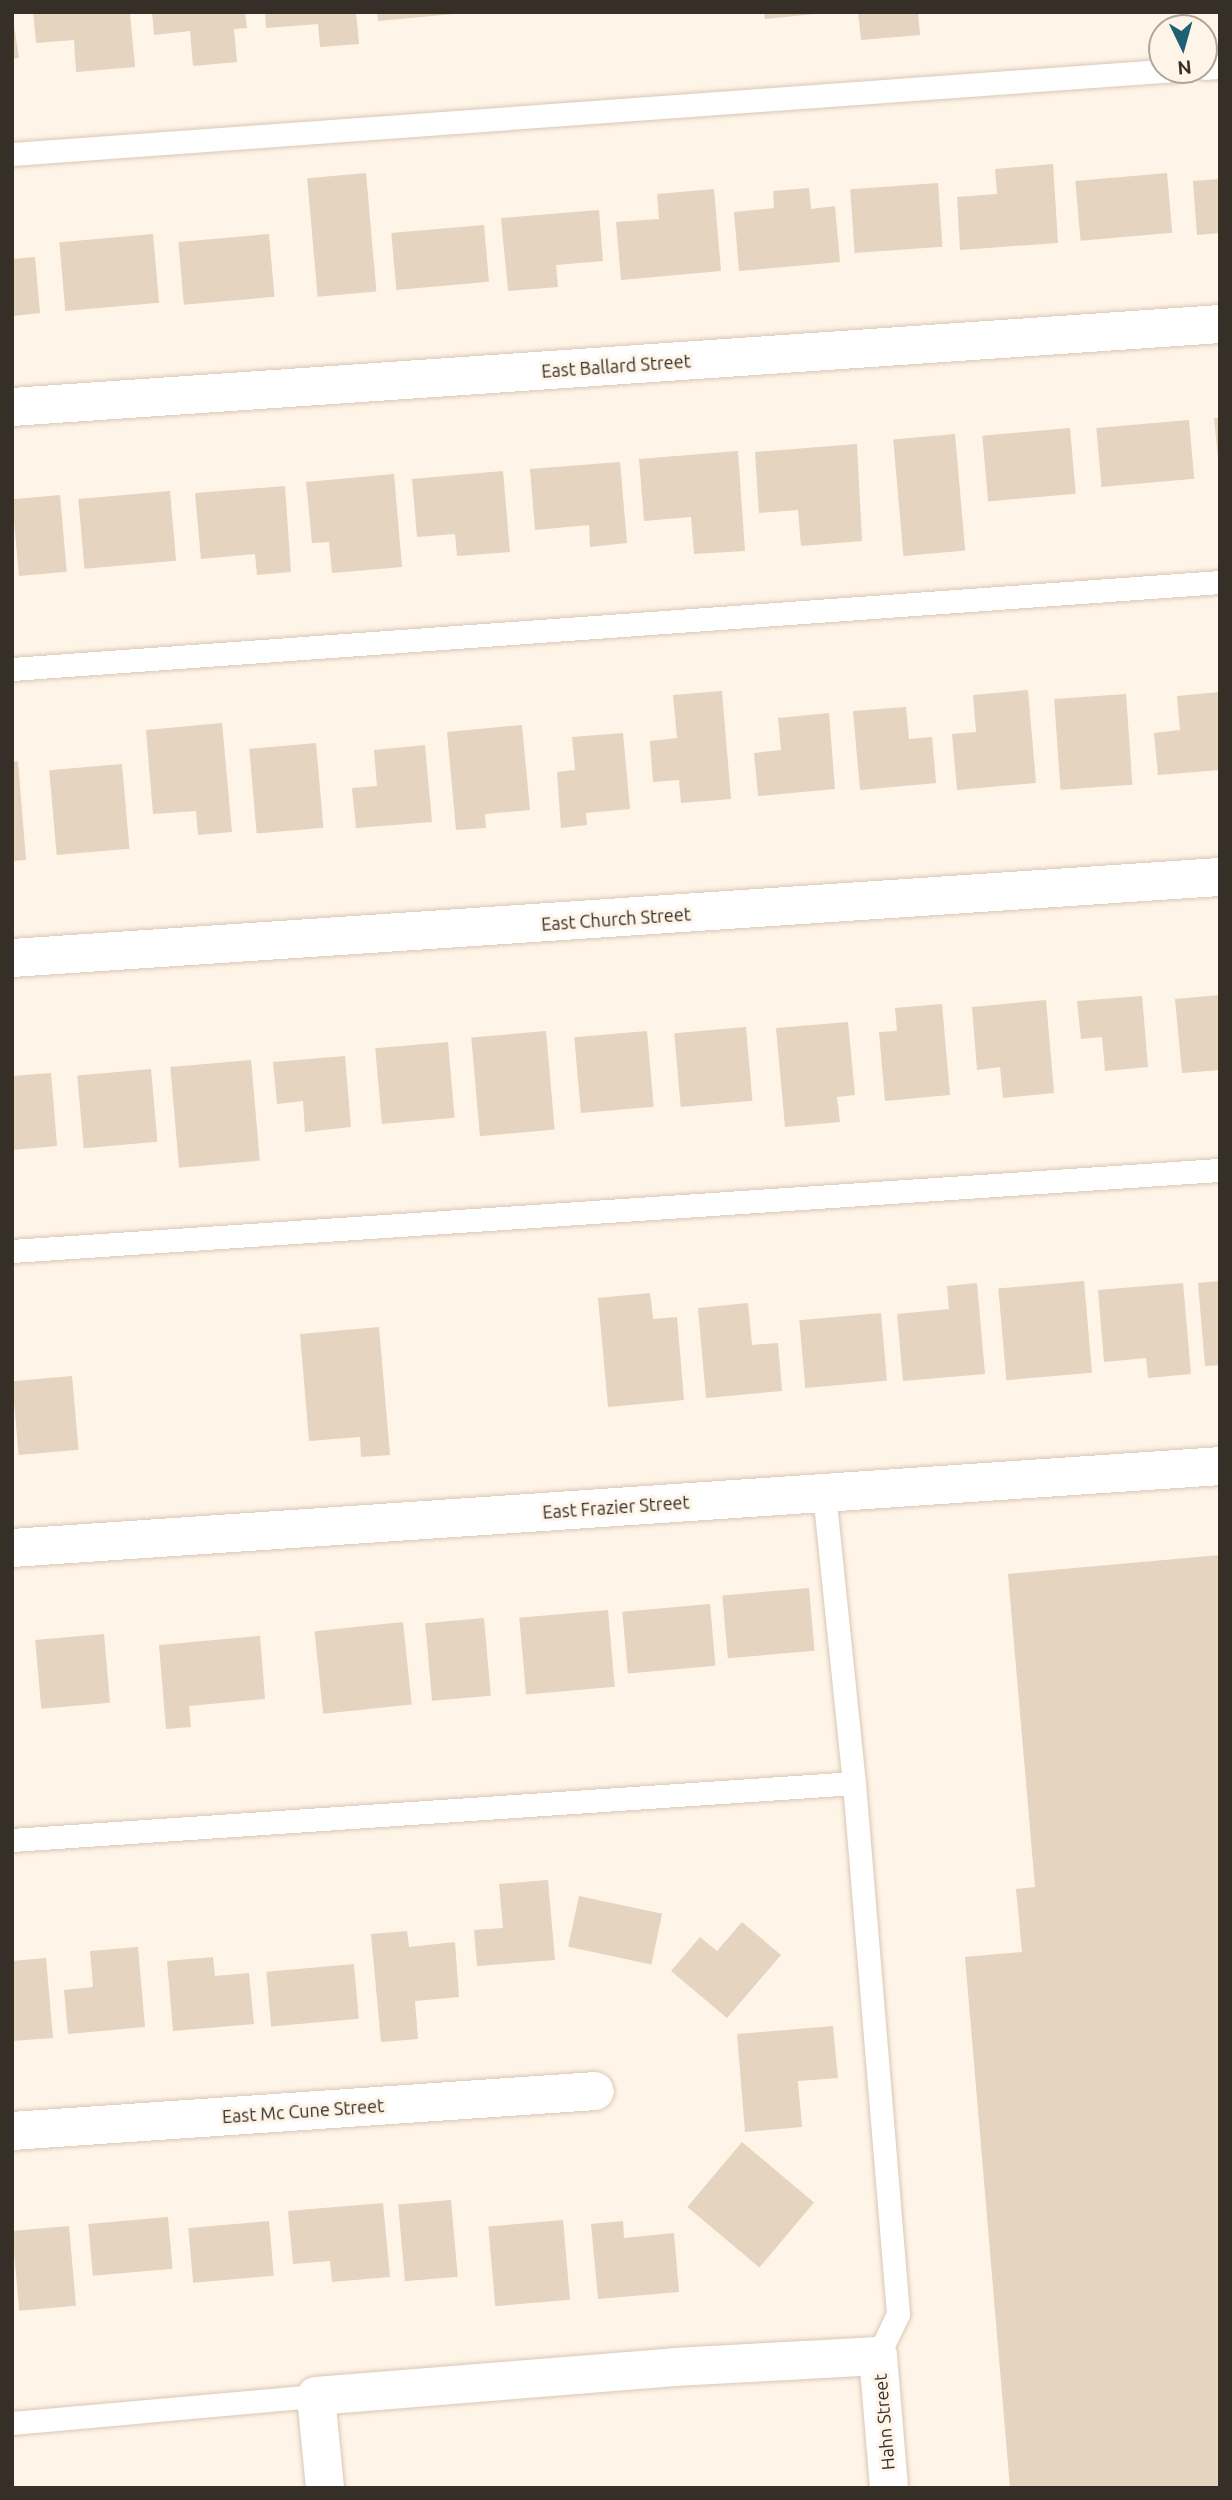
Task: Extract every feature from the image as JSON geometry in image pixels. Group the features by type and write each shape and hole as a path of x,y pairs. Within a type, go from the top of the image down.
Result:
{"street":[{"name":"East Ballard Street","path":"12,407 1220,324"},
{"name":"East Church Street","path":"12,958 1220,877"},
{"name":"East Frazier Street","path":"12,1548 1220,1466"},
{"name":"East Mc Cune Street","path":"12,2131 595,2091"},
{"path":"324,2488 317,2396 878,2356"},
{"name":"Hahn Street","path":"878,2356 889,2488"}],"lane":[{"path":"12,154 1148,72"},
{"path":"12,669 1220,582"},
{"path":"12,1251 1220,1170"},
{"path":"824,1493 854,1783 898,2314 878,2356"},
{"path":"12,1840 854,1783"},
{"path":"12,2423 317,2396"}],"building":[{"path":"12,12 19,58 12,59"},
{"path":"33,12 130,12 135,67 76,72 74,40 36,43"},
{"path":"152,12 245,12 247,28 234,29 237,62 193,66 190,31 154,35"},
{"path":"265,12 356,12 359,44 320,47 318,24 266,28"},
{"path":"377,12 454,12 454,14 378,21"},
{"path":"764,12 815,12 815,14 765,19"},
{"path":"858,12 918,12 920,35 861,40"},
{"path":"1053,164 1058,243 960,250 957,197 997,194 995,169"},
{"path":"366,173 376,292 318,297 307,178"},
{"path":"1167,173 1172,233 1081,241 1075,181"},
{"path":"1220,179 1220,233 1197,235 1193,181"},
{"path":"938,183 942,247 855,253 850,189"},
{"path":"809,188 811,209 835,206 840,262 739,271 734,212 774,208 773,191"},
{"path":"714,189 721,271 621,280 616,222 659,219 657,194"},
{"path":"599,210 603,261 556,265 558,287 508,291 501,218"},
{"path":"484,225 489,282 396,290 391,233"},
{"path":"153,234 159,303 65,311 59,242"},
{"path":"269,234 274,297 184,305 178,242"},
{"path":"35,257 40,313 12,316 12,259"},
{"path":"1214,418 1220,418 1220,458 1218,458"},
{"path":"1189,420 1194,479 1101,487 1096,428"},
{"path":"1070,428 1076,494 988,501 982,436"},
{"path":"955,434 965,551 903,556 893,439"},
{"path":"857,444 862,541 801,546 798,510 759,513 755,452"},
{"path":"738,451 745,551 694,554 691,517 644,521 639,459"},
{"path":"620,462 627,543 590,547 589,525 535,530 530,469"},
{"path":"503,471 510,552 457,556 455,534 417,537 412,479"},
{"path":"394,474 402,567 332,573 329,542 312,543 306,482"},
{"path":"285,486 291,572 257,575 255,554 201,559 195,493"},
{"path":"170,491 176,561 84,569 78,499"},
{"path":"60,495 67,572 19,576 12,499"},
{"path":"1028,690 1036,783 957,790 952,734 976,732 973,695"},
{"path":"722,691 731,799 681,803 679,780 653,782 650,741 677,738 673,695"},
{"path":"1220,692 1220,770 1158,775 1154,733 1180,730 1177,696"},
{"path":"1126,694 1132,785 1061,790 1054,699"},
{"path":"906,707 909,739 932,737 936,783 860,790 853,711"},
{"path":"829,713 835,789 758,796 754,753 781,750 778,718"},
{"path":"222,723 232,832 198,835 196,811 153,814 146,730"},
{"path":"522,725 530,810 485,814 486,828 456,830 447,732"},
{"path":"623,733 630,809 586,813 587,825 561,828 557,772 575,770 572,737"},
{"path":"316,743 323,828 257,834 249,749"},
{"path":"425,745 432,822 356,828 352,788 377,786 374,750"},
{"path":"18,761 26,860 12,861 12,762"},
{"path":"122,764 129,849 57,855 49,770"},
{"path":"1220,995 1220,1070 1182,1073 1175,999"},
{"path":"1142,996 1148,1067 1105,1071 1102,1037 1081,1039 1077,1001"},
{"path":"1046,1000 1054,1093 1003,1098 1000,1067 977,1070 972,1007"},
{"path":"942,1004 950,1095 885,1101 879,1032 897,1031 895,1008"},
{"path":"848,1022 855,1095 837,1097 840,1122 785,1127 776,1028"},
{"path":"746,1027 752,1101 681,1107 674,1033"},
{"path":"546,1031 555,1130 480,1136 471,1038"},
{"path":"647,1031 654,1107 581,1113 574,1037"},
{"path":"448,1042 455,1118 382,1124 375,1048"},
{"path":"345,1056 351,1127 305,1132 303,1101 277,1104 273,1062"},
{"path":"251,1060 260,1161 179,1168 170,1067"},
{"path":"151,1069 157,1142 84,1148 77,1075"},
{"path":"51,1073 57,1146 12,1150 12,1076"},
{"path":"1084,1281 1092,1373 1006,1380 998,1288"},
{"path":"1220,1281 1220,1365 1205,1366 1198,1283"},
{"path":"977,1283 985,1374 903,1381 897,1314 949,1309 947,1286"},
{"path":"1183,1283 1191,1374 1148,1378 1146,1358 1104,1362 1098,1290"},
{"path":"650,1293 653,1319 677,1317 684,1400 608,1407 598,1298"},
{"path":"748,1303 752,1345 778,1343 782,1391 706,1398 698,1308"},
{"path":"881,1313 887,1381 805,1388 799,1320"},
{"path":"379,1327 390,1455 361,1457 360,1437 309,1441 300,1334"},
{"path":"72,1376 78,1450 19,1455 12,1381"},
{"path":"1220,1555 1220,2488 1010,2488 965,1957 1022,1952 1016,1889 1035,1887 1008,1574"},
{"path":"809,1588 814,1651 728,1658 722,1596"},
{"path":"710,1604 715,1666 628,1673 622,1612"},
{"path":"608,1610 615,1687 526,1694 519,1618"},
{"path":"484,1618 491,1696 432,1701 425,1623"},
{"path":"403,1622 412,1705 323,1714 314,1631"},
{"path":"104,1634 110,1703 41,1709 35,1640"},
{"path":"260,1636 265,1699 189,1706 191,1727 166,1729 159,1645"},
{"path":"548,1880 555,1960 477,1966 474,1930 503,1928 499,1884"},
{"path":"579,1896 662,1914 651,1965 568,1947"},
{"path":"742,1922 781,1955 727,2018 671,1971 700,1937 717,1951"},
{"path":"407,1931 409,1947 455,1942 459,1997 415,2001 418,2039 381,2042 371,1934"},
{"path":"138,1947 145,2027 68,2034 64,1990 93,1987 90,1951"},
{"path":"213,1957 215,1976 249,1973 254,2024 173,2031 167,1961"},
{"path":"46,1958 53,2038 12,2041 12,1961"},
{"path":"354,1964 359,2019 271,2026 266,1972"},
{"path":"833,2026 838,2078 798,2081 802,2127 745,2132 737,2034"},
{"path":"742,2142 814,2202 759,2268 687,2207"},
{"path":"451,2200 458,2277 405,2281 398,2205"},
{"path":"383,2203 390,2277 332,2282 330,2261 293,2264 288,2211"},
{"path":"168,2217 173,2269 93,2276 88,2224"},
{"path":"563,2220 570,2300 495,2306 488,2227"},
{"path":"269,2221 274,2276 193,2283 188,2228"},
{"path":"623,2221 624,2238 674,2233 679,2292 598,2299 591,2224"},
{"path":"69,2226 76,2306 19,2311 12,2231"}]}
